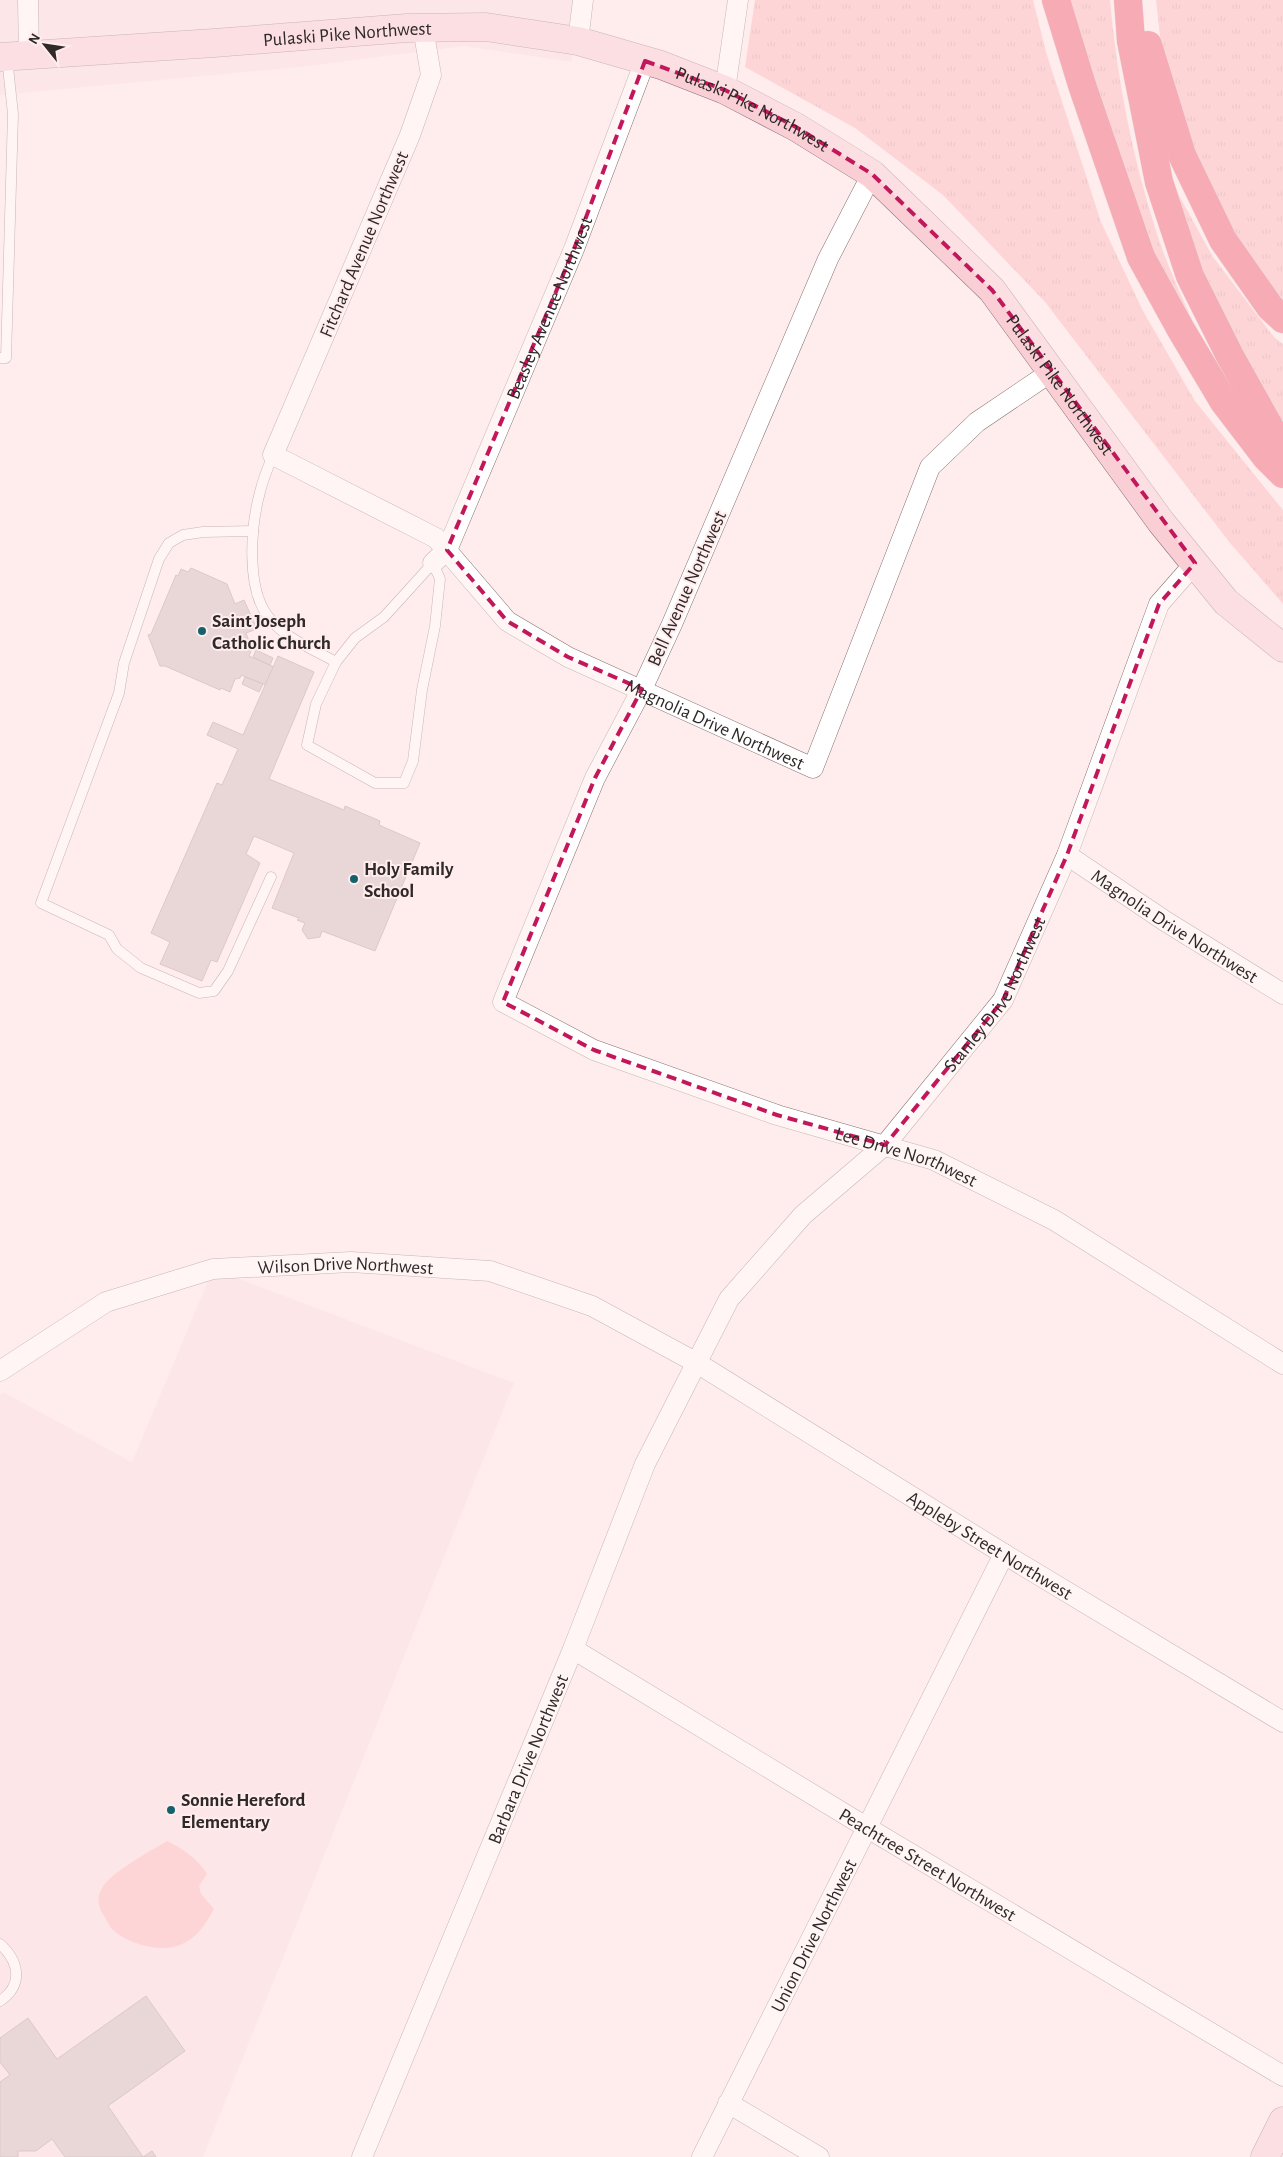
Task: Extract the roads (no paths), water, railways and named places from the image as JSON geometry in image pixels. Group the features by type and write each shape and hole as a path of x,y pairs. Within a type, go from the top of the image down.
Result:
{"highway":[{"path":"1056,0 1082,85 1141,257 1224,402 1266,457 1283,474"},
{"path":"1128,0 1131,42 1158,182 1190,276 1230,356 1283,451"},
{"path":"1137,0 1151,58 1182,154 1223,240 1270,307 1283,318"}],"main road":[{"name":"Pulaski Pike Northwest","path":"12,57 423,28 486,27 578,41 645,60 724,90 796,127 872,174 992,290 1161,522 1226,602 1283,648"},
{"path":"1265,2157 1283,2121"}],"street":[{"path":"12,57 28,0"},
{"path":"578,41 583,0"},
{"path":"724,90 738,0"},
{"name":"Fitchard Avenue Northwest","path":"273,456 410,135 431,74 423,28"},
{"name":"Beasley Avenue Northwest","path":"440,557 574,249 645,60"},
{"name":"Bell Avenue Northwest","path":"503,1002 595,778 642,689 672,624 828,259 872,174"},
{"name":"Magnolia Drive Northwest","path":"273,456 436,538 440,557 507,621 568,657 814,768 930,468 977,422 1051,372"},
{"name":"Stanley Drive Northwest","path":"697,1363 728,1299 803,1216 885,1145 1003,1000 1067,855 1159,604 1195,563"},
{"name":"Magnolia Drive Northwest","path":"1067,855 1164,922 1283,994"},
{"name":"Lee Drive Northwest","path":"503,1002 594,1050 777,1115 934,1160 1054,1220 1283,1364"},
{"name":"Wilson Drive Northwest","path":"0,1370 106,1302 151,1288 213,1269 352,1262 490,1271 592,1306 697,1363"},
{"name":"Appleby Street Northwest","path":"697,1363 1004,1554 1283,1722"},
{"name":"Barbara Drive Northwest","path":"362,2157 574,1649 645,1464 697,1363"},
{"name":"Union Drive Northwest","path":"702,2157 1004,1554"},
{"name":"Peachtree Street Northwest","path":"574,1649 866,1827 1283,2076"},
{"path":"728,2103 819,2157"}],"lane":[{"path":"0,358 6,358 12,57"},
{"path":"273,456 260,491 253,531 253,566 257,593 266,615 285,634 336,662"},
{"path":"253,531 203,532 183,535 169,544 159,559 124,662 119,693 41,903 109,935 116,950 141,968 199,993 214,991 228,971 271,877"},
{"path":"440,557 440,579 435,626 422,690 413,761 404,783 375,783 307,745 316,704 336,662 355,638 384,616 440,557"},
{"path":"0,1944 11,1954 16,1967 15,1984 7,1996 0,2001"}],"place":[{"name":"Saint Joseph Catholic Church","path":"202,631"},
{"name":"Holy Family School","path":"354,879"},
{"name":"Sonnie Hereford Elementary","path":"171,1810"}]}
